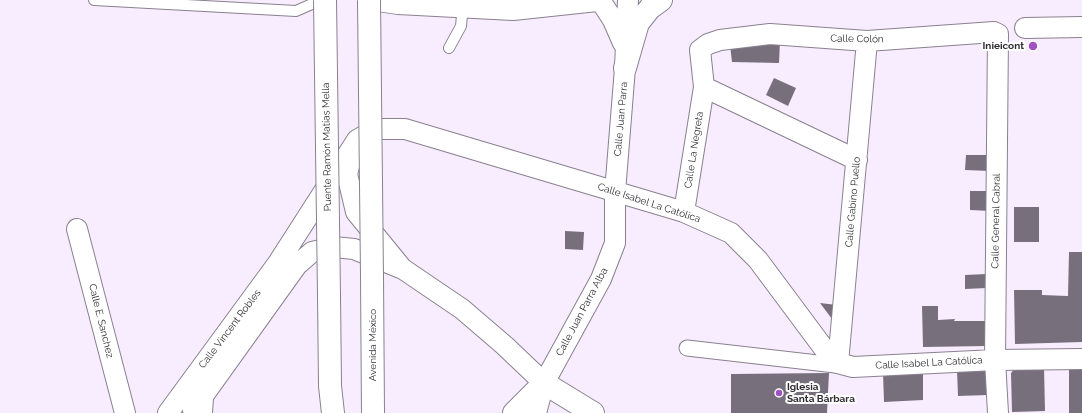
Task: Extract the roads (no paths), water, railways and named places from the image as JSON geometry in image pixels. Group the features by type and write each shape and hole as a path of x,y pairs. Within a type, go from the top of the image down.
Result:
{"main road":[{"name":"Puente Ramón Matías Mella","path":"326,0 330,386"},
{"name":"Avenida México","path":"369,0 374,412"},
{"path":"378,0 398,3 462,3 512,9 596,0"},
{"path":"625,57 638,22 650,8 661,0"},
{"path":"514,413 544,383 593,413"},
{"path":"325,413 330,386"},
{"path":"330,386 333,413"}],"street":[{"name":"Calle Juan Parra","path":"600,0 613,20 625,57"},
{"name":"Calle Juan Parra","path":"615,192 628,0"},
{"path":"1025,28 1082,27"},
{"name":"Calle Colón","path":"704,87 700,50 708,44 720,40 770,34 867,41 994,32"},
{"name":"Calle General Cabral","path":"994,32 998,34 995,360 998,413"},
{"name":"Calle Gabino Puello","path":"845,365 857,160 867,41"},
{"path":"704,87 857,160"},
{"name":"Calle La Negreta","path":"684,212 704,87"},
{"name":"Calle Isabel La Católica","path":"291,244 357,140 376,129 405,129 684,212 731,233 758,260 828,354 845,365 995,360 1082,359"},
{"path":"357,140 346,174 356,212 403,269"},
{"name":"Calle Juan Parra Alba","path":"536,413 544,383 601,279 615,243 615,192"},
{"name":"Calle E. Sanchez","path":"77,229 125,413"},
{"name":"Calle Vincent Robles","path":"168,413 291,244"},
{"path":"198,408 297,265 312,252 334,247 354,249 403,269 462,309 504,345 544,383"},
{"path":"687,348 845,365"}],"lane":[{"path":"94,0 296,11 312,4 314,0"},
{"path":"449,48 461,26 462,3"}],"place":[{"name":"Inieicont","path":"1033,46"},
{"name":"Iglesia Santa Bárbara","path":"779,393"}]}
